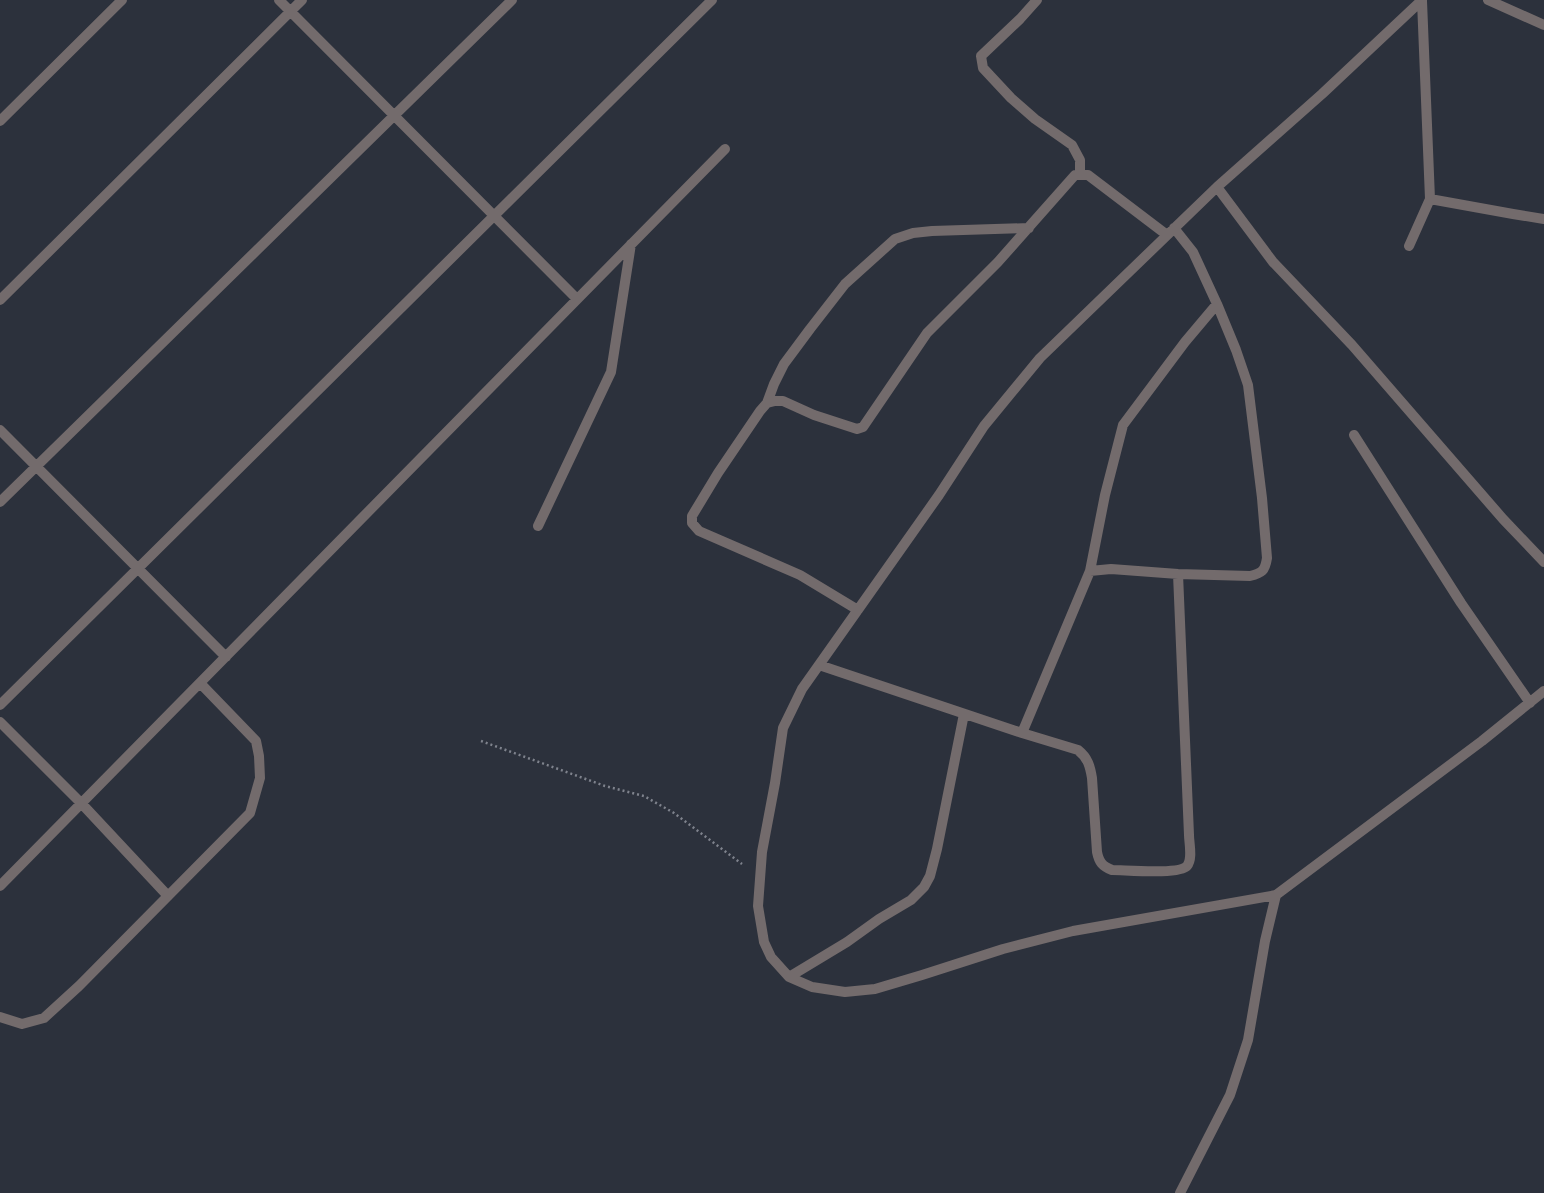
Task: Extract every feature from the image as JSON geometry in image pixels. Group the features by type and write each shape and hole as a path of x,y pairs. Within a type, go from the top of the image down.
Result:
{"street":[{"path":"0,121 122,0"},
{"path":"279,0 577,299"},
{"path":"0,300 302,0"},
{"path":"0,502 512,0"},
{"path":"0,706 712,0"},
{"path":"1037,0 1020,19 981,56 983,68 1010,98 1035,119 1072,145 1080,160 1080,174"},
{"path":"1422,0 1322,94 1217,187 1040,358 984,426 939,495 802,689 783,728 776,783 762,852 758,906 764,942 771,957 789,977 812,987 845,992 875,989 1003,949 1073,931 1276,895 1470,751 1544,691"},
{"path":"1409,246 1430,199 1422,0"},
{"path":"1488,0 1544,25"},
{"path":"0,886 725,149"},
{"path":"767,403 783,401 814,415 857,429 863,427 927,333 998,262 1068,182 1080,174 1088,175 1170,232 1193,252 1217,304 1236,350 1248,385 1262,498 1267,558 1265,567 1260,573 1250,576 1178,574 1111,569 1090,571"},
{"path":"1217,187 1273,262 1352,345 1504,519 1544,562"},
{"path":"1430,199 1544,218"},
{"path":"858,610 800,575 700,531 692,523 692,516 718,473 767,403 784,364 845,284 895,239 914,233 932,231 1029,228"},
{"path":"538,526 610,372 631,244"},
{"path":"1022,733 1090,571 1105,495 1123,425 1185,342 1217,304"},
{"path":"0,430 226,657"},
{"path":"1354,435 1461,603 1530,703"},
{"path":"819,665 964,714 1078,750 1086,756 1090,766 1099,862 1106,868 1112,870 1162,872 1181,870 1190,860 1178,574"},
{"path":"0,1017 22,1024 44,1018 79,986 250,813 260,778 259,756 256,741 200,683"},
{"path":"789,977 847,942 879,919 911,900 924,887 930,876 937,849 964,714"},
{"path":"0,722 82,803 168,896"},
{"path":"1180,1193 1230,1095 1248,1040 1265,941 1276,895"}],"path":[{"path":"481,741 605,786 644,796 674,813 760,878"}]}
